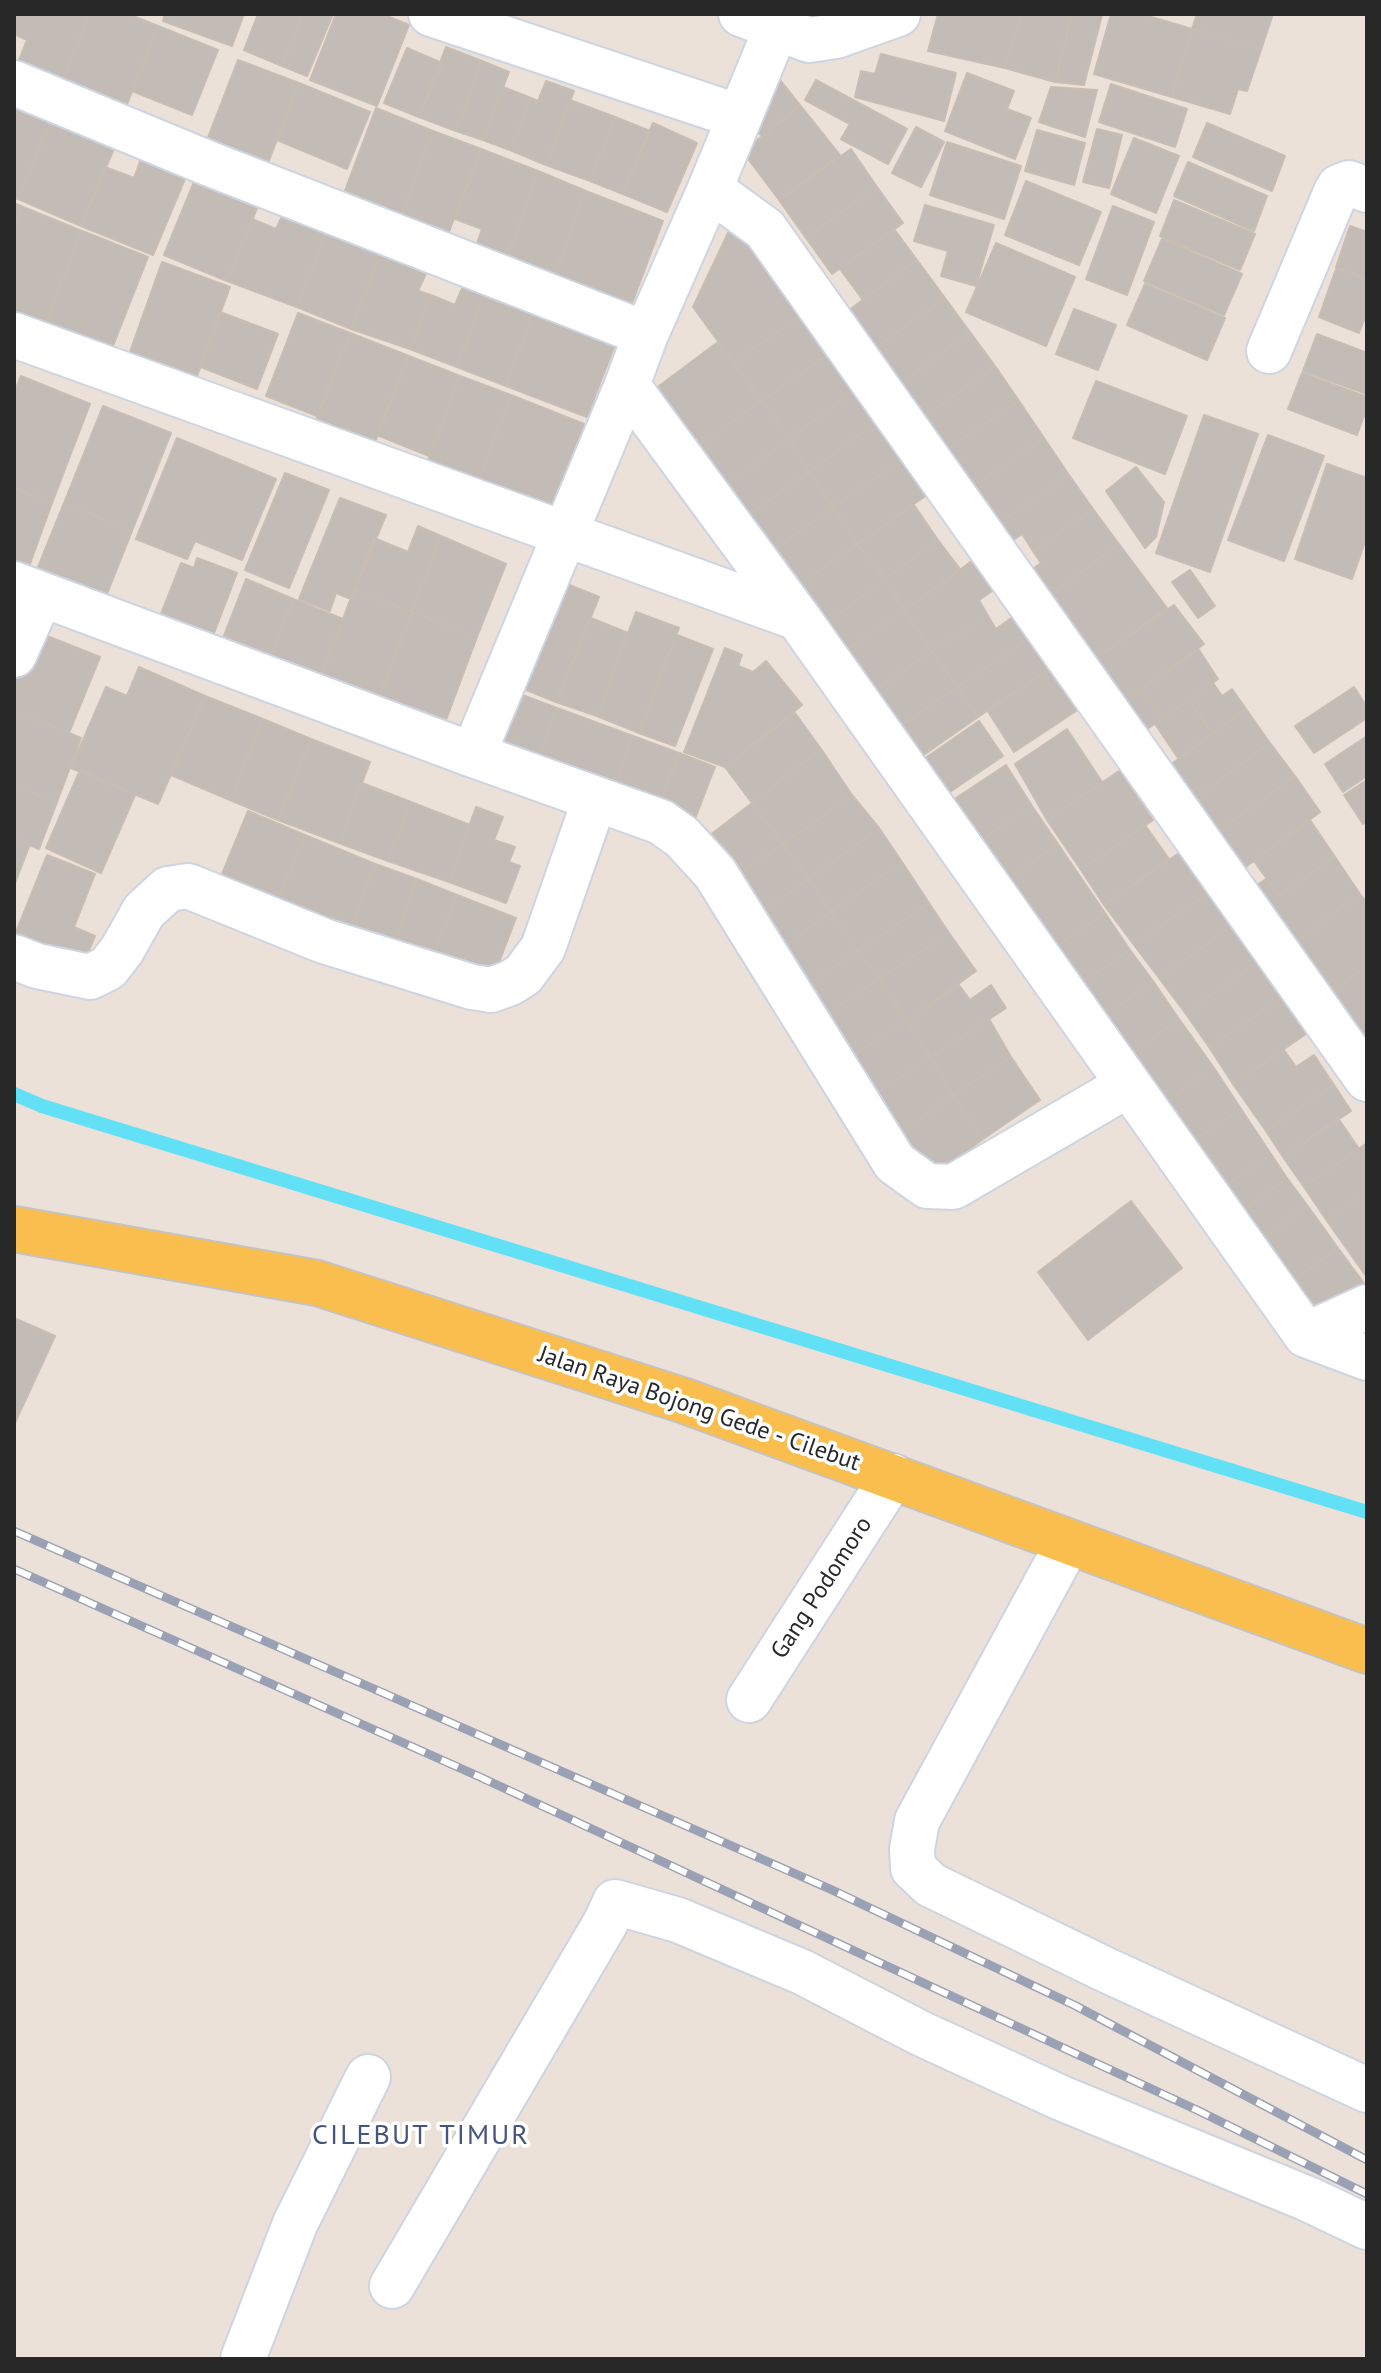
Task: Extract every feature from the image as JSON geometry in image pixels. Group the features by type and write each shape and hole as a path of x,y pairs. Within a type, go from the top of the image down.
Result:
{"main road":[{"name":"Jalan Raya Bojong Gede - Cilebut","path":"14,1229 317,1283 685,1401 1367,1651"}],"street":[{"path":"473,755 646,334 740,117 758,22 809,40 836,36 898,14"},
{"path":"436,15 740,117"},
{"path":"14,83 210,164 646,334"},
{"path":"1269,351 1339,187 1349,183 1367,190"},
{"path":"710,189 765,229 1367,1079"},
{"path":"14,335 798,618"},
{"path":"627,385 798,618 1306,1335 1367,1358"},
{"path":"14,655 28,590 661,822 682,837 715,873 895,1163 927,1186 953,1187 1128,1085"},
{"path":"14,957 37,966 90,977 108,968 144,911 168,889 188,886 324,941 472,987 491,990 523,975 543,948 595,799"},
{"path":"1306,1335 1367,1307"},
{"name":"Gang Podomoro","path":"749,1700 893,1476"},
{"path":"1068,1543 917,1821 912,1849 913,1868 931,1885 1367,2090"},
{"path":"392,2286 615,1902 678,1920 802,1972 920,2033 1046,2091 1308,2199 1367,2227"},
{"path":"243,2359 295,2224 368,2077"}],"building":[{"path":"14,14 89,14 60,88 15,70 27,40 14,34"},
{"path":"89,14 128,14 158,26 124,112 60,88"},
{"path":"165,14 244,14 232,46 163,21"},
{"path":"258,14 303,14 282,66 244,50"},
{"path":"303,14 333,14 307,76 282,66"},
{"path":"336,14 382,14 409,25 377,106 310,80"},
{"path":"938,14 1021,14 1005,68 928,51"},
{"path":"1021,14 1072,14 1055,82 1005,68"},
{"path":"1072,14 1102,15 1084,85 1055,82"},
{"path":"1111,14 1141,14 1192,29 1172,97 1094,74"},
{"path":"1197,14 1273,14 1261,50 1192,29"},
{"path":"158,26 218,50 192,115 132,91"},
{"path":"1192,29 1261,50 1247,91 1238,89 1230,114 1172,97"},
{"path":"446,47 482,61 456,131 419,117"},
{"path":"407,48 442,63 419,117 384,103"},
{"path":"881,54 956,73 944,121 855,97 861,71 875,74"},
{"path":"238,60 299,83 268,163 207,140"},
{"path":"482,61 509,72 483,140 456,131"},
{"path":"967,73 1014,91 1007,109 1031,118 1015,159 945,131"},
{"path":"777,76 800,105 763,136 751,129"},
{"path":"816,80 907,129 888,164 841,139 850,124 805,100"},
{"path":"546,81 574,91 546,165 510,150 531,98 538,101"},
{"path":"299,83 370,112 347,169 277,140"},
{"path":"1111,84 1187,109 1175,147 1099,122"},
{"path":"503,87 531,98 510,150 483,140"},
{"path":"1051,87 1097,90 1085,137 1039,122"},
{"path":"570,100 615,117 590,181 546,165"},
{"path":"14,102 52,118 18,199 14,198"},
{"path":"800,105 840,155 779,200 743,152"},
{"path":"376,108 433,131 398,224 340,204"},
{"path":"615,117 650,131 623,194 590,181"},
{"path":"52,118 116,144 81,226 18,199"},
{"path":"653,123 697,143 667,212 623,194"},
{"path":"1207,123 1285,156 1272,191 1193,157"},
{"path":"916,127 944,142 921,187 892,173"},
{"path":"1097,129 1122,135 1109,188 1083,182"},
{"path":"1037,130 1085,143 1074,185 1025,171"},
{"path":"433,131 481,149 445,242 398,224"},
{"path":"1134,138 1179,156 1156,213 1111,194"},
{"path":"947,142 1021,166 1004,219 930,195"},
{"path":"481,149 538,171 505,264 473,255 482,229 455,219"},
{"path":"851,149 877,187 806,238 779,200"},
{"path":"142,156 187,174 153,255 81,226 105,167 134,178"},
{"path":"1188,162 1267,196 1254,231 1174,196"},
{"path":"538,171 586,191 552,281 505,264"},
{"path":"1026,181 1101,212 1079,265 1005,235"},
{"path":"194,182 257,208 227,281 164,255"},
{"path":"877,187 903,223 832,274 806,238"},
{"path":"586,191 663,221 629,311 552,281"},
{"path":"1174,200 1255,234 1240,270 1160,236"},
{"path":"14,203 23,207 14,229"},
{"path":"925,205 994,225 976,286 941,276 948,251 914,241"},
{"path":"1113,206 1154,222 1127,295 1086,279"},
{"path":"23,207 82,231 43,330 14,318 14,229"},
{"path":"284,212 328,229 297,307 227,281 252,219 276,229"},
{"path":"735,218 806,313 733,362 693,307"},
{"path":"1350,226 1367,232 1367,278 1336,267"},
{"path":"328,229 381,252 351,329 297,307"},
{"path":"894,229 917,260 863,300 840,269"},
{"path":"82,231 148,257 109,356 43,330"},
{"path":"1162,239 1242,274 1224,315 1144,281"},
{"path":"996,243 1075,277 1046,346 966,312"},
{"path":"381,252 428,269 418,291 431,295 410,349 351,329"},
{"path":"917,260 945,298 872,350 845,313"},
{"path":"162,262 230,287 193,387 126,363"},
{"path":"1336,269 1367,280 1367,312 1359,333 1319,317"},
{"path":"1145,284 1225,318 1207,360 1127,325"},
{"path":"463,286 484,294 457,367 410,349 431,295 455,305"},
{"path":"484,294 533,313 506,386 457,367"},
{"path":"945,298 970,332 898,386 872,350"},
{"path":"1074,309 1116,325 1098,370 1056,354"},
{"path":"220,312 278,334 257,389 201,367"},
{"path":"298,313 350,333 317,416 266,396"},
{"path":"533,313 615,345 587,417 506,386"},
{"path":"806,313 833,351 762,401 733,362"},
{"path":"970,332 995,366 920,420 898,386"},
{"path":"350,333 409,356 370,455 311,433"},
{"path":"1317,334 1367,353 1367,394 1303,371"},
{"path":"718,342 762,401 697,447 655,389"},
{"path":"833,351 859,388 789,438 762,401"},
{"path":"409,356 460,376 429,456 377,435"},
{"path":"995,366 1019,401 942,453 920,420"},
{"path":"1302,373 1367,397 1367,408 1357,435 1288,409"},
{"path":"21,376 90,404 52,503 14,488 14,393"},
{"path":"460,376 511,395 476,487 425,468"},
{"path":"1096,381 1187,416 1165,474 1073,438"},
{"path":"859,388 881,419 809,472 789,438"},
{"path":"511,395 584,424 549,515 476,487"},
{"path":"762,401 789,438 728,484 697,447"},
{"path":"1019,401 1044,438 967,491 942,453"},
{"path":"103,406 171,433 132,531 64,503"},
{"path":"1204,415 1258,434 1210,572 1156,553"},
{"path":"881,419 907,457 834,507 809,472"},
{"path":"1268,435 1324,456 1284,561 1228,540"},
{"path":"177,438 276,479 242,560 195,541 187,559 136,539"},
{"path":"789,438 809,472 749,515 728,484"},
{"path":"1044,438 1069,475 994,527 967,491"},
{"path":"907,457 931,492 857,544 834,507"},
{"path":"1327,464 1367,478 1367,536 1352,579 1295,559"},
{"path":"1136,467 1164,502 1156,537 1145,548 1106,491"},
{"path":"809,472 834,507 762,558 736,524"},
{"path":"285,473 329,490 289,588 245,570"},
{"path":"1069,475 1093,509 1033,551 1022,534 1006,545 994,527"},
{"path":"14,488 52,503 26,575 14,571"},
{"path":"340,498 386,515 351,599 336,593 330,611 299,599"},
{"path":"64,503 132,531 101,609 32,582"},
{"path":"914,505 938,540 885,579 857,544"},
{"path":"834,507 857,544 787,594 762,558"},
{"path":"1093,509 1119,544 1044,601 1025,575 1041,563 1033,551"},
{"path":"418,526 441,536 412,612 354,590 374,538 408,552"},
{"path":"441,536 506,564 477,637 412,612"},
{"path":"938,540 960,569 905,611 885,579"},
{"path":"857,544 885,579 816,631 787,594"},
{"path":"1119,544 1167,608 1087,665 1044,601"},
{"path":"977,557 998,587 979,600 988,616 932,651 905,611"},
{"path":"197,558 237,573 208,649 155,629 181,563 194,568"},
{"path":"1190,570 1215,606 1198,618 1172,582"},
{"path":"246,579 293,599 267,667 220,646"},
{"path":"555,579 599,597 556,702 512,684"},
{"path":"885,579 905,611 845,651 816,631"},
{"path":"354,590 412,612 375,709 317,687"},
{"path":"293,599 343,619 317,687 267,667"},
{"path":"1174,605 1204,644 1117,707 1087,665"},
{"path":"905,611 932,651 873,692 845,651"},
{"path":"412,612 477,637 446,720 379,696"},
{"path":"636,612 679,628 639,733 597,716"},
{"path":"1017,614 1032,636 957,687 932,651 988,616 996,629"},
{"path":"591,618 628,633 597,716 556,702"},
{"path":"32,630 100,657 69,733 14,711 14,675"},
{"path":"677,635 713,649 675,746 639,733"},
{"path":"1032,636 1052,667 978,717 957,687"},
{"path":"725,648 742,655 738,666 753,672 766,661 802,705 725,767 684,752"},
{"path":"1199,650 1218,679 1163,719 1141,689"},
{"path":"932,651 957,687 891,733 866,697"},
{"path":"139,667 205,696 158,804 71,768 106,687 127,696"},
{"path":"1052,667 1079,709 1014,752 987,710"},
{"path":"1213,683 1222,696 1232,689 1246,709 1212,734 1189,700"},
{"path":"957,687 978,717 912,763 891,733"},
{"path":"1354,687 1367,707 1367,718 1314,753 1295,726"},
{"path":"506,689 557,708 536,764 486,746"},
{"path":"1141,689 1163,719 1137,735 1117,707"},
{"path":"205,696 263,719 230,800 171,775"},
{"path":"1189,700 1212,734 1178,758 1155,724"},
{"path":"557,708 633,736 612,793 536,764"},
{"path":"1246,709 1270,743 1183,807 1158,774"},
{"path":"14,711 81,738 57,802 14,785"},
{"path":"795,713 821,749 752,803 725,767"},
{"path":"263,719 311,739 278,820 230,800"},
{"path":"979,721 1003,756 938,800 914,766"},
{"path":"1067,729 1102,782 1047,820 1015,764"},
{"path":"633,736 679,753 657,811 612,793"},
{"path":"1367,736 1367,776 1343,792 1325,764"},
{"path":"311,739 370,762 339,843 278,820"},
{"path":"1270,743 1295,776 1206,840 1183,807"},
{"path":"821,749 852,795 783,844 752,803"},
{"path":"679,753 715,767 693,824 657,811"},
{"path":"1006,765 1032,806 974,845 947,804"},
{"path":"80,770 135,795 101,873 46,848"},
{"path":"1119,771 1153,820 1081,870 1047,820"},
{"path":"1295,776 1320,812 1232,877 1206,840"},
{"path":"1367,780 1367,821 1363,824 1344,795"},
{"path":"362,783 411,802 388,861 339,843"},
{"path":"14,785 57,802 39,849 14,838"},
{"path":"852,795 879,828 809,879 783,844"},
{"path":"411,802 470,825 449,882 388,861"},
{"path":"752,803 783,844 728,882 701,842"},
{"path":"1032,806 1058,844 1000,885 974,845"},
{"path":"476,807 503,817 494,840 515,847 509,862 520,866 506,903 449,882"},
{"path":"248,811 305,835 276,903 220,879"},
{"path":"1310,820 1335,857 1279,896 1254,861"},
{"path":"1145,825 1169,859 1104,905 1081,870"},
{"path":"879,828 902,862 831,912 809,879"},
{"path":"305,835 375,864 349,932 276,903"},
{"path":"14,838 30,844 14,886"},
{"path":"783,844 809,879 752,918 728,882"},
{"path":"1058,844 1105,913 1050,951 1000,885"},
{"path":"1182,851 1209,892 1134,945 1104,905"},
{"path":"47,855 95,874 74,927 95,936 81,969 14,937"},
{"path":"1335,857 1360,894 1284,951 1242,896 1266,879 1279,896"},
{"path":"902,862 929,903 858,951 831,912"},
{"path":"375,864 417,879 392,949 349,932"},
{"path":"417,879 457,895 430,963 392,949"},
{"path":"809,879 831,912 775,952 752,918"},
{"path":"1209,892 1233,925 1159,978 1134,945"},
{"path":"1360,894 1367,903 1367,966 1319,1001 1284,951"},
{"path":"457,895 516,918 490,986 430,963"},
{"path":"929,903 949,933 879,979 858,951"},
{"path":"831,912 858,951 801,990 775,952"},
{"path":"1105,913 1130,950 1075,988 1050,951"},
{"path":"1233,925 1257,962 1186,1014 1159,978"},
{"path":"949,933 976,971 907,1021 879,979"},
{"path":"1130,950 1153,981 1098,1022 1075,988"},
{"path":"858,951 879,979 818,1020 801,990"},
{"path":"1257,962 1281,998 1209,1047 1186,1014"},
{"path":"1367,966 1367,1041 1319,1001"},
{"path":"879,979 907,1021 843,1062 818,1020"},
{"path":"1153,981 1179,1019 1126,1058 1098,1022"},
{"path":"959,985 970,1000 991,985 1006,1008 931,1058 907,1021"},
{"path":"1281,998 1306,1034 1233,1084 1209,1047"},
{"path":"989,1019 1011,1057 953,1095 931,1058"},
{"path":"1179,1019 1214,1068 1159,1107 1126,1058"},
{"path":"907,1021 931,1058 867,1099 843,1062"},
{"path":"1284,1050 1296,1067 1314,1055 1334,1085 1266,1131 1233,1084"},
{"path":"1011,1057 1040,1100 983,1139 953,1095"},
{"path":"931,1058 953,1095 898,1136 867,1099"},
{"path":"1214,1068 1241,1109 1188,1145 1159,1107"},
{"path":"1334,1085 1351,1111 1283,1157 1266,1131"},
{"path":"953,1095 983,1139 930,1179 898,1136"},
{"path":"1241,1109 1271,1154 1219,1190 1188,1145"},
{"path":"1338,1118 1359,1149 1304,1187 1283,1157"},
{"path":"1367,1143 1367,1192 1327,1221 1304,1187"},
{"path":"1271,1154 1287,1178 1237,1216 1219,1190"},
{"path":"1287,1178 1307,1205 1257,1244 1237,1216"},
{"path":"1367,1192 1367,1275 1366,1276 1327,1221"},
{"path":"1131,1201 1182,1268 1088,1340 1038,1272"},
{"path":"1307,1205 1338,1248 1286,1285 1257,1244"},
{"path":"1338,1248 1366,1286 1312,1323 1286,1285"},
{"path":"14,1318 55,1336 14,1425"}],"waterway":[{"path":"14,1094 42,1106 1367,1512"}],"railway":[{"path":"14,1531 830,1889 1076,2006 1367,2160"},
{"path":"14,1569 480,1777 1197,2110 1367,2194"}],"district":[{"name":"CILEBUT TIMUR","path":"421,2136"}]}
